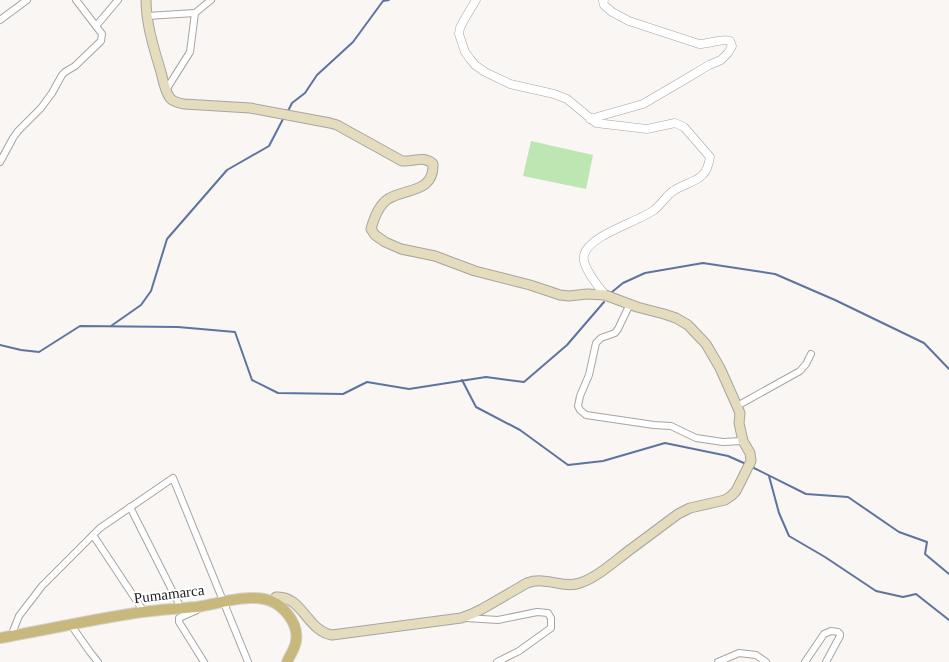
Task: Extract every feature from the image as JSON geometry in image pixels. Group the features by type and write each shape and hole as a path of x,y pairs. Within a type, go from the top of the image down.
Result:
{"main road":[{"path":"146,0 151,37 166,90 171,99 180,103 250,108 330,122 402,161 421,159 429,160 433,164 433,171 426,183 421,187 388,199 377,212 371,229 375,235 385,242 402,249 435,256 475,271 560,295 604,295 619,299 676,318 692,329 706,344 738,406 743,441 750,453 751,461 736,491 725,500 690,508 678,514 607,567 580,584 562,584 542,580 533,581 461,618 332,635 318,629 293,602 276,597 272,602 288,614 295,630 296,642 287,662"},
{"name":"Pumamarca","path":"0,638 144,612 225,604 246,598 264,599 272,602"}],"street":[{"path":"0,20 26,0"},
{"path":"0,162 13,138 41,108 62,75 75,66 101,41 102,34 76,0"},
{"path":"96,26 118,0"},
{"path":"147,16 195,13 211,0"},
{"path":"476,0 464,20 459,34 465,52 475,65 485,72 510,84 554,94 567,99 596,123 647,129 675,123 684,127 710,157 708,168 702,176 670,193 648,214 608,233 587,248 583,257 586,267 604,295"},
{"path":"590,119 643,104 721,60 728,54 732,46 730,41 724,39 707,44 699,44 629,21 608,9 604,5 604,0"},
{"path":"166,90 190,52 195,13"},
{"path":"630,304 615,333 601,338 596,343 589,374 580,396 578,406 580,410 586,414 671,426 696,438 723,442 743,441"},
{"path":"738,406 800,371 811,354"},
{"path":"11,636 19,616 42,586 100,528 173,478 248,662"},
{"path":"130,507 182,608"},
{"path":"93,536 144,612"},
{"path":"204,662 178,620 200,608 225,604"},
{"path":"461,618 498,620 537,612 548,613 551,618 551,628 519,651 497,662"},
{"path":"71,625 98,662"},
{"path":"805,662 824,634 831,631 838,632 840,636 826,662"},
{"path":"718,662 739,653 756,655 766,662"}],"green space":[{"path":"531,141 593,155 586,189 523,176"}],"waterway":[{"path":"288,111 292,103 305,93 317,75 353,42 383,1 389,0"},
{"path":"111,326 141,305 151,291 167,239 227,170 269,146 283,119"},
{"path":"612,292 623,283 645,273 703,263 775,274 835,300 924,343 949,369"},
{"path":"0,345 39,352 80,326 178,327 235,332 252,380 278,393 343,394 367,382 409,389 486,377 524,382 567,345 604,302"},
{"path":"462,380 476,407 520,430 568,465 603,461 665,443 728,456 746,464"},
{"path":"752,467 806,494 848,497 899,532 927,542 925,554 949,574"},
{"path":"769,476 779,513 789,536 876,591 903,597 916,594 949,620"}]}
